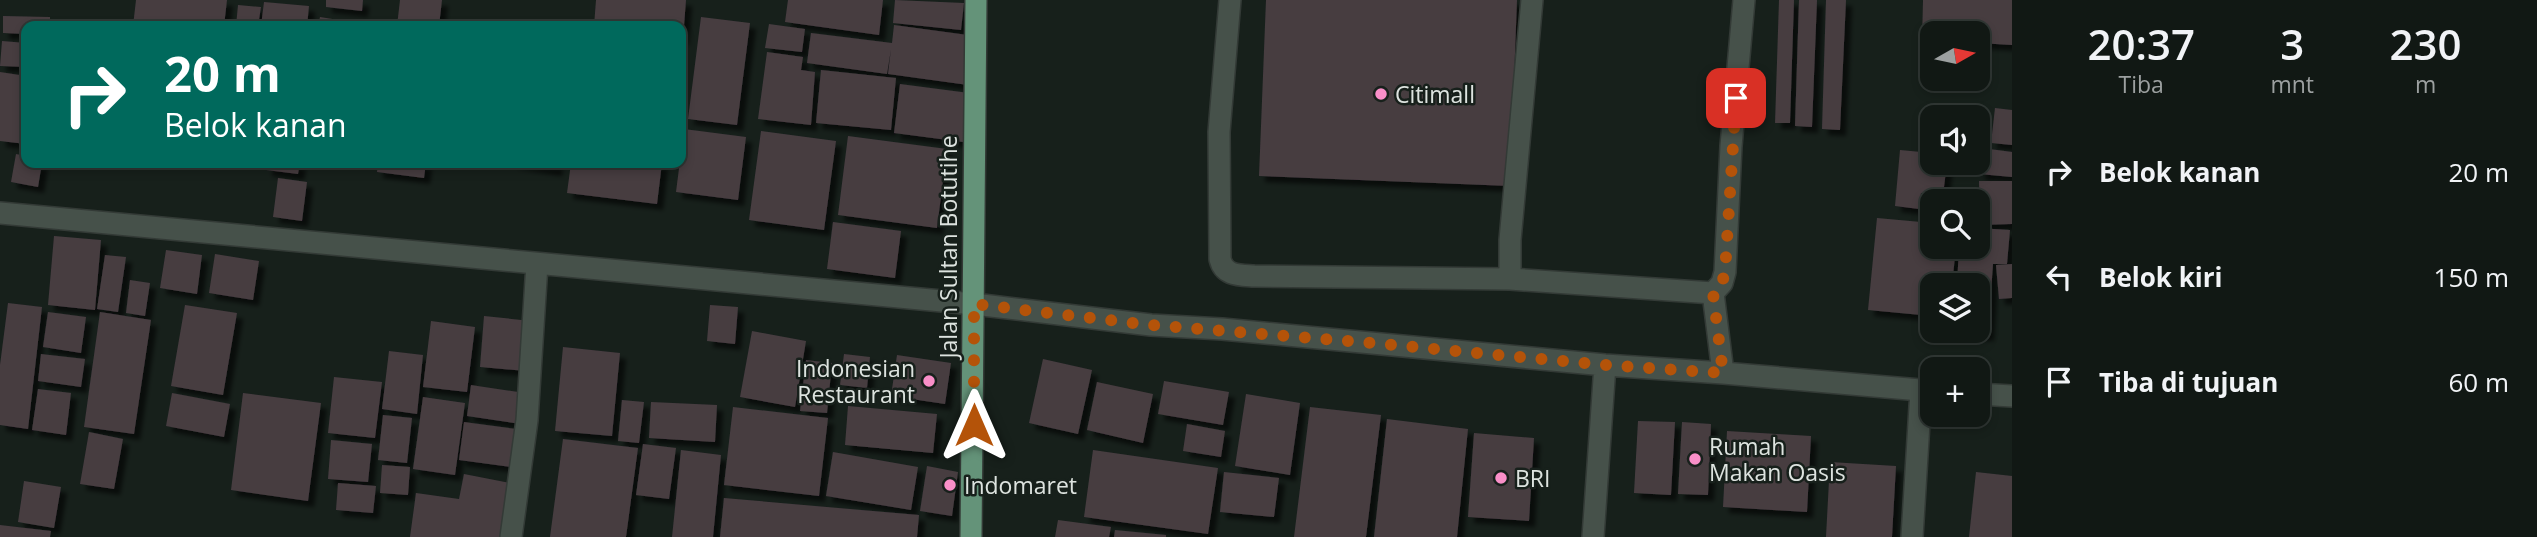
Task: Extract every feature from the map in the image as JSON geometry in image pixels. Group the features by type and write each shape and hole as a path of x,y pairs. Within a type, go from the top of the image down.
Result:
{"main road":[{"name":"Jalan Sultan Botutihe","path":"971,537 976,0"}],"street":[{"path":"1230,0 1219,132 1220,259 1227,272 1239,275 1510,279 1713,293"},
{"path":"1510,279 1510,240 1532,0"},
{"path":"1723,373 1713,293 1722,283 1725,272 1731,146 1744,0"},
{"path":"0,214 974,304 1150,325 1920,390"},
{"path":"511,537 527,420 537,264"},
{"path":"1593,537 1605,365"},
{"path":"1990,395 2012,396"},
{"path":"1912,537 1923,427"}],"building":[{"path":"136,0 227,0 225,21 134,21"},
{"path":"326,0 363,0 362,11 326,7"},
{"path":"400,0 442,0 440,21 398,21"},
{"path":"596,0 686,0 684,21 594,21"},
{"path":"788,0 883,0 879,35 785,22"},
{"path":"895,0 964,3 961,30 893,23"},
{"path":"1266,0 1517,0 1510,186 1259,176"},
{"path":"1779,0 1794,0 1790,123 1775,123"},
{"path":"1799,0 1817,0 1812,127 1795,126"},
{"path":"1826,0 1846,0 1840,130 1822,129"},
{"path":"1923,0 2012,0 2012,45 1990,44 1990,21 1922,21"},
{"path":"264,2 309,6 308,21 262,21"},
{"path":"238,5 261,7 259,21 236,21"},
{"path":"3,16 50,17 50,21 21,21 21,34 3,33"},
{"path":"320,17 345,21 319,21"},
{"path":"701,17 750,23 737,125 688,119"},
{"path":"769,24 805,29 802,52 765,48"},
{"path":"894,25 975,36 968,85 888,74 891,49 887,74 807,63 811,33 892,43"},
{"path":"2,41 21,43 21,67 0,66"},
{"path":"767,52 803,57 801,70 815,72 811,125 758,119"},
{"path":"821,70 896,78 891,130 816,123"},
{"path":"0,72 21,75 21,143 0,141"},
{"path":"900,84 969,93 963,142 894,133"},
{"path":"1995,108 2012,110 2012,145 1991,143"},
{"path":"686,129 746,137 738,200 676,192 679,168 686,168"},
{"path":"761,131 836,141 824,230 749,220"},
{"path":"848,136 947,149 937,228 838,215"},
{"path":"1990,149 2012,152 2012,177 1990,175"},
{"path":"1900,150 1920,152 1920,175 1946,175 1944,189 1920,189 1919,209 1895,206"},
{"path":"16,154 21,155 21,168 41,168 38,187 11,182"},
{"path":"266,168 299,168 298,174"},
{"path":"377,168 425,168 424,178 377,172"},
{"path":"570,168 661,168 657,204 567,193"},
{"path":"278,178 307,182 302,221 273,217"},
{"path":"1979,181 2012,181 2012,224 1990,225 1990,189 1979,189"},
{"path":"1877,218 1920,222 1920,259 1955,259 1953,273 1920,273 1920,315 1868,310"},
{"path":"833,222 901,231 895,278 827,269"},
{"path":"1990,229 2010,230 2007,264 1993,264 1990,307 1990,273 1958,273 1958,259 1990,259"},
{"path":"54,236 101,240 95,310 48,305"},
{"path":"166,250 202,255 197,294 160,288"},
{"path":"215,254 259,261 253,300 209,293"},
{"path":"105,255 126,257 118,312 97,309"},
{"path":"2012,264 2012,298 1999,299 1996,265"},
{"path":"130,280 150,283 145,316 126,313"},
{"path":"8,303 42,307 28,429 0,425 0,365"},
{"path":"185,305 237,313 223,395 171,386"},
{"path":"710,305 738,307 735,344 707,341"},
{"path":"48,312 86,317 81,353 43,347"},
{"path":"100,312 151,320 134,434 84,427"},
{"path":"484,316 531,321 526,371 480,367"},
{"path":"431,321 475,327 467,392 423,387"},
{"path":"752,331 806,341 795,407 740,397"},
{"path":"563,347 620,353 612,436 555,431"},
{"path":"389,351 423,355 417,414 382,409"},
{"path":"41,354 85,359 81,387 38,381"},
{"path":"844,354 870,357 867,388 840,385"},
{"path":"897,355 951,363 945,404 891,396"},
{"path":"1043,359 1092,370 1078,434 1029,423"},
{"path":"806,360 832,363 827,413 800,411"},
{"path":"334,377 382,382 375,438 328,433"},
{"path":"1164,381 1229,392 1223,425 1158,414"},
{"path":"1097,382 1153,394 1143,443 1087,430"},
{"path":"471,385 525,393 521,424 467,416"},
{"path":"38,389 71,393 66,435 32,430"},
{"path":"172,393 230,404 224,437 166,426"},
{"path":"243,393 321,403 308,501 231,490"},
{"path":"1246,394 1300,403 1290,475 1235,466"},
{"path":"423,397 465,403 455,475 413,469"},
{"path":"622,400 644,402 639,443 618,441"},
{"path":"651,402 717,405 715,442 649,438"},
{"path":"848,406 937,414 933,453 845,445"},
{"path":"733,407 828,418 819,496 724,485"},
{"path":"1310,407 1381,415 1366,537 1294,537"},
{"path":"383,415 412,418 407,463 378,460"},
{"path":"1387,419 1468,429 1457,537 1374,537"},
{"path":"1638,421 1675,422 1671,495 1634,493"},
{"path":"464,422 524,430 519,468 459,460"},
{"name":"Rumah Makan Oasis","path":"1682,422 1711,424 1708,495 1678,494"},
{"path":"1187,424 1225,431 1221,457 1183,451"},
{"path":"1727,431 1811,436 1807,512 1723,507"},
{"path":"89,432 123,439 114,489 80,484"},
{"name":"BRI","path":"1474,433 1534,438 1529,521 1468,517"},
{"path":"563,439 638,448 626,537 550,537"},
{"path":"331,440 372,444 368,482 328,479"},
{"path":"643,444 676,448 669,499 636,495"},
{"path":"681,450 721,455 713,537 672,537"},
{"path":"1093,450 1218,468 1208,534 1084,517"},
{"path":"833,452 918,467 911,510 826,496"},
{"path":"1830,462 1896,466 1892,537 1826,537"},
{"path":"382,465 410,467 408,495 380,493"},
{"path":"927,466 958,472 952,516 920,511"},
{"path":"1224,472 1279,478 1274,517 1220,512"},
{"path":"1976,472 2012,476 2012,537 1969,537"},
{"path":"464,474 510,483 501,537 410,537 416,493 459,499"},
{"path":"24,481 61,487 54,528 18,522"},
{"path":"338,483 376,486 373,513 336,510"},
{"path":"724,498 919,515 917,537 720,537"},
{"path":"1058,520 1111,527 1109,537 1055,537"},
{"path":"0,525 51,531 50,537 0,537"},
{"path":"1115,530 1166,535 1166,537 1114,537"}],"place":[{"name":"Citimall","path":"1381,94"},
{"name":"Indonesian Restaurant","path":"929,381"},
{"name":"Rumah Makan Oasis","path":"1695,459"},
{"name":"BRI","path":"1501,478"},
{"name":"Indomaret","path":"950,485"}],"route":[{"path":"974,425 974,304 1150,325 1723,373 1713,293 1722,283 1725,272 1736,98"}]}
